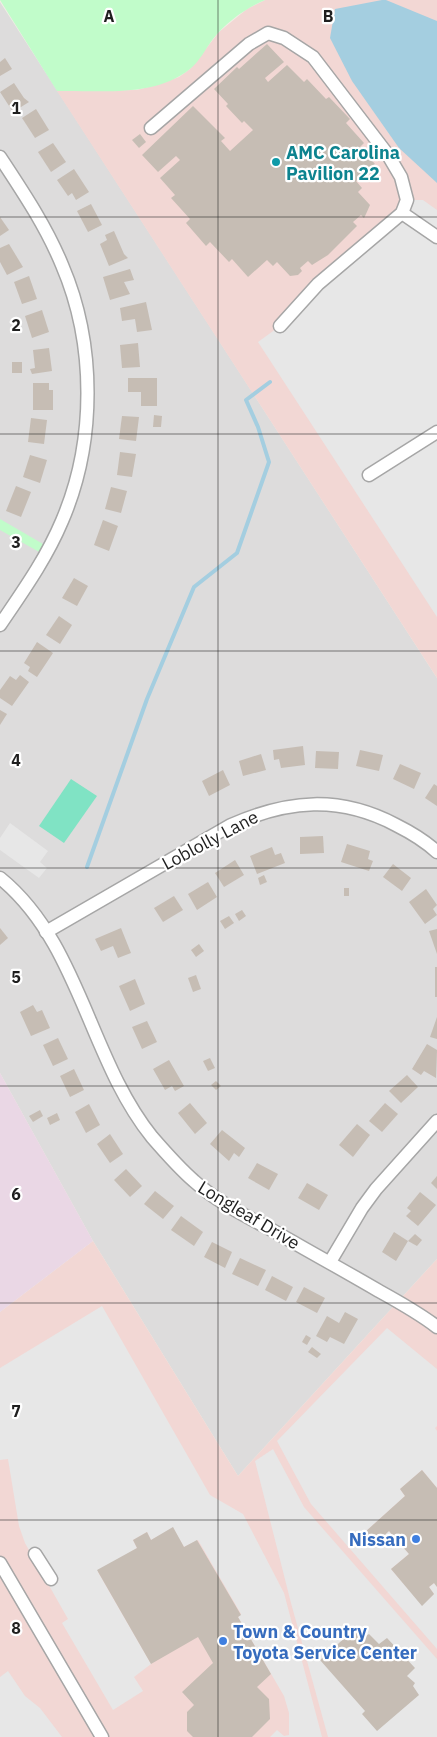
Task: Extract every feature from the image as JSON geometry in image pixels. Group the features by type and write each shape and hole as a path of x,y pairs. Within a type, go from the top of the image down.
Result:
{"street":[{"path":"151,128 249,44 268,33 284,38 312,57 388,155 401,177 407,200 402,213 375,238 318,284 280,326"},
{"path":"0,157 38,216 63,266 83,336 87,386 84,440 78,473 68,505 37,570 0,625"},
{"path":"402,213 437,237"},
{"path":"369,475 437,432"},
{"name":"Loblolly Lane","path":"46,932 231,824 255,814 280,807 309,803 333,804 357,809 391,822 414,834 437,852"},
{"name":"Longleaf Drive","path":"0,878 22,898 46,932 65,965 115,1078 133,1111 153,1138 194,1182 224,1203 414,1310 437,1327"},
{"path":"330,1262 362,1208 376,1189 437,1122"},
{"path":"35,1554 51,1579"},
{"path":"0,1563 102,1737"}],"shaded area":[{"path":"265,0 437,0 437,678 57,91 137,90 179,77 190,69 219,32 247,9"},
{"path":"0,2 437,678 437,1259 238,1476 93,1241 0,1073"},
{"path":"407,200 423,200 437,210 437,617 258,342 280,326"},
{"path":"10,823 48,851 40,862 47,868 39,878 0,850 0,838"},
{"path":"0,1073 93,1241 0,1312"},
{"path":"93,1241 238,1476 437,1259 437,1737 0,1737 0,1312"},
{"path":"102,1306 210,1495 243,1514 284,1593 322,1737 270,1737 277,1730 284,1736 289,1735 289,1713 284,1696 238,1617 241,1614 198,1540 184,1547 173,1528 151,1540 147,1532 133,1540 137,1548 98,1572 151,1664 134,1677 143,1691 113,1710 62,1623 68,1619 25,1543 19,1526 8,1459 0,1460 0,1368"},
{"path":"387,1328 437,1369 437,1426 435,1428 437,1431 437,1488 422,1470 400,1489 405,1496 364,1533 374,1544 389,1531 409,1554 391,1569 422,1605 434,1594 429,1587 434,1583 437,1587 437,1649 311,1504 277,1441"},
{"path":"273,1449 304,1507 437,1659 437,1737 328,1737 291,1603 255,1461"},
{"path":"8,1671 25,1696 40,1708 62,1737 0,1737 0,1677"}],"green space":[{"path":"0,0 265,0 230,21 213,39 194,66 176,78 160,85 126,90 57,91"},
{"path":"0,519 43,544 41,553 0,530"},
{"path":"71,779 97,796 64,843 39,826"}],"water":[{"path":"382,0 437,21 437,183 399,148 352,81 330,38 335,9"}],"building":[{"name":"AMC Carolina Pavilion 22","path":"267,44 284,62 265,78 268,82 287,65 304,82 307,79 326,99 329,97 350,119 346,123 364,143 360,147 375,164 356,181 362,188 358,192 370,205 364,218 361,215 353,222 357,226 328,255 312,265 308,261 300,268 302,271 298,275 290,276 277,262 273,266 267,260 248,277 232,259 229,262 210,242 206,246 186,223 190,219 171,198 175,195 160,178 180,160 176,156 158,172 142,155 193,106 225,138 221,141 230,151 253,130 244,121 242,123 226,106 228,104 214,89 237,67 239,69"},
{"path":"5,58 12,69 0,76 0,62"},
{"path":"14,83 29,102 13,112 0,92"},
{"path":"36,109 49,130 35,138 22,118"},
{"path":"140,134 146,142 139,148 132,140"},
{"path":"53,143 66,162 51,172 38,152"},
{"path":"74,169 89,192 76,200 72,193 68,196 57,180"},
{"path":"91,204 102,225 88,232 77,211"},
{"path":"0,217 9,230 0,236"},
{"path":"114,231 124,254 128,258 109,266 100,244 107,240 105,235"},
{"path":"9,244 23,267 7,275 0,262 0,248"},
{"path":"130,269 134,280 124,282 130,294 110,300 103,277"},
{"path":"29,276 37,299 22,304 14,282"},
{"path":"146,302 152,330 137,332 135,319 122,321 120,308"},
{"path":"42,310 49,332 32,338 25,316"},
{"path":"138,343 140,367 122,368 120,345"},
{"path":"49,348 52,371 32,374 30,369 35,368 33,350"},
{"path":"12,362 22,362 22,373 12,373"},
{"path":"128,378 157,378 157,406 141,406 141,392 128,392"},
{"path":"33,383 49,383 49,390 53,390 53,410 33,410"},
{"path":"154,415 162,416 161,427 153,427"},
{"path":"122,416 139,417 136,441 119,439"},
{"path":"31,418 47,420 44,444 28,442"},
{"path":"120,452 136,454 132,477 117,475"},
{"path":"30,455 47,460 40,483 23,477"},
{"path":"16,486 31,492 21,517 6,511"},
{"path":"111,487 127,491 121,513 105,509"},
{"path":"103,520 118,526 109,551 94,545"},
{"path":"74,578 88,586 77,606 62,598"},
{"path":"59,616 72,625 60,644 46,635"},
{"path":"37,642 53,653 37,677 28,671 30,667 24,663"},
{"path":"20,675 29,682 12,706 0,698 0,690 10,676 16,680"},
{"path":"0,710 7,714 0,725"},
{"path":"303,746 305,765 281,768 279,759 274,760 273,750"},
{"path":"360,750 383,755 379,771 356,766"},
{"path":"316,751 339,752 338,769 315,768"},
{"path":"261,754 266,770 243,776 239,761"},
{"path":"400,764 421,773 414,789 393,779"},
{"path":"223,770 230,785 209,796 202,781"},
{"path":"434,784 437,786 437,806 425,798"},
{"path":"323,836 324,853 300,854 300,837"},
{"path":"347,844 370,851 368,859 373,861 369,871 341,862"},
{"path":"272,847 275,855 281,853 285,863 257,874 250,856"},
{"path":"235,860 244,875 224,887 215,873"},
{"path":"393,864 411,878 402,891 383,877"},
{"path":"264,875 267,882 260,885 258,878"},
{"path":"208,882 217,897 197,910 188,894"},
{"path":"344,888 349,888 349,896 344,896"},
{"path":"426,889 437,905 433,909 437,915 425,924 409,902"},
{"path":"174,896 183,910 163,922 154,908"},
{"path":"242,910 246,916 239,921 235,914"},
{"path":"229,916 234,923 225,929 220,921"},
{"path":"0,928 8,938 0,945"},
{"path":"121,928 131,953 118,958 113,946 101,951 95,939"},
{"path":"437,929 437,954 429,931"},
{"path":"199,944 204,951 196,957 191,950"},
{"path":"435,967 437,967 437,997 435,997"},
{"path":"196,975 201,989 193,992 188,978"},
{"path":"135,979 145,1004 130,1011 119,986"},
{"path":"33,1005 37,1012 42,1010 50,1028 31,1036 20,1012"},
{"path":"437,1017 437,1039 430,1037"},
{"path":"147,1021 157,1042 142,1049 132,1027"},
{"path":"58,1038 68,1059 53,1066 43,1045"},
{"path":"427,1044 437,1050 436,1078 424,1071 421,1075 412,1069"},
{"path":"210,1058 215,1068 208,1071 203,1061"},
{"path":"169,1060 184,1086 175,1091 172,1086 165,1090 153,1069"},
{"path":"74,1069 84,1090 70,1097 60,1076"},
{"path":"407,1075 418,1087 401,1103 389,1091"},
{"path":"216,1081 221,1086 216,1090 211,1085"},
{"path":"190,1103 207,1123 195,1134 178,1113"},
{"path":"385,1103 398,1114 382,1132 369,1121"},
{"path":"89,1104 100,1125 86,1133 75,1112"},
{"path":"40,1110 43,1116 33,1122 29,1116"},
{"path":"57,1113 60,1120 50,1125 47,1118"},
{"path":"357,1124 370,1135 353,1157 339,1145"},
{"path":"222,1130 245,1148 239,1157 234,1153 229,1161 210,1144"},
{"path":"110,1134 123,1154 110,1163 97,1144"},
{"path":"257,1163 278,1174 269,1190 248,1178"},
{"path":"126,1169 142,1186 130,1197 114,1180"},
{"path":"437,1176 437,1189 431,1183"},
{"path":"307,1183 328,1195 319,1210 298,1198"},
{"path":"155,1191 174,1206 163,1219 144,1204"},
{"path":"420,1192 436,1205 418,1226 406,1216 411,1211 407,1208"},
{"path":"181,1216 203,1232 194,1246 171,1230"},
{"path":"394,1232 408,1241 396,1261 382,1252"},
{"path":"415,1234 422,1240 417,1246 408,1241"},
{"path":"212,1242 232,1252 225,1268 204,1257"},
{"path":"240,1258 266,1270 258,1286 232,1274"},
{"path":"272,1276 293,1287 286,1301 265,1290"},
{"path":"304,1287 325,1298 317,1313 296,1302"},
{"path":"345,1312 358,1319 344,1344 330,1337 327,1342 316,1336 327,1316 339,1323"},
{"path":"306,1335 311,1338 307,1345 302,1342"},
{"path":"312,1347 321,1354 317,1358 308,1352"},
{"name":"Nissan","path":"422,1470 437,1488 437,1587 434,1583 429,1587 434,1594 422,1606 391,1569 409,1554 389,1531 374,1545 364,1533 405,1496 400,1489"},
{"path":"173,1527 184,1547 197,1540 241,1615 238,1617 271,1674 257,1687 269,1699 270,1719 252,1737 193,1737 187,1731 187,1712 194,1705 182,1692 213,1663 198,1637 151,1664 97,1570 137,1548 133,1540 147,1532 151,1540"},
{"path":"357,1627 366,1636 369,1634 379,1644 387,1638 415,1668 407,1676 415,1683 413,1686 419,1695 377,1731 362,1714 365,1711 320,1660"}],"waterway":[{"path":"87,867 147,699 194,587 237,553 269,462 258,427 246,400 270,382"}],"place":[{"name":"AMC Carolina Pavilion 22","path":"276,162"},
{"name":"Nissan","path":"416,1539"},
{"name":"Town & Country Toyota Service Center","path":"223,1641"}]}
